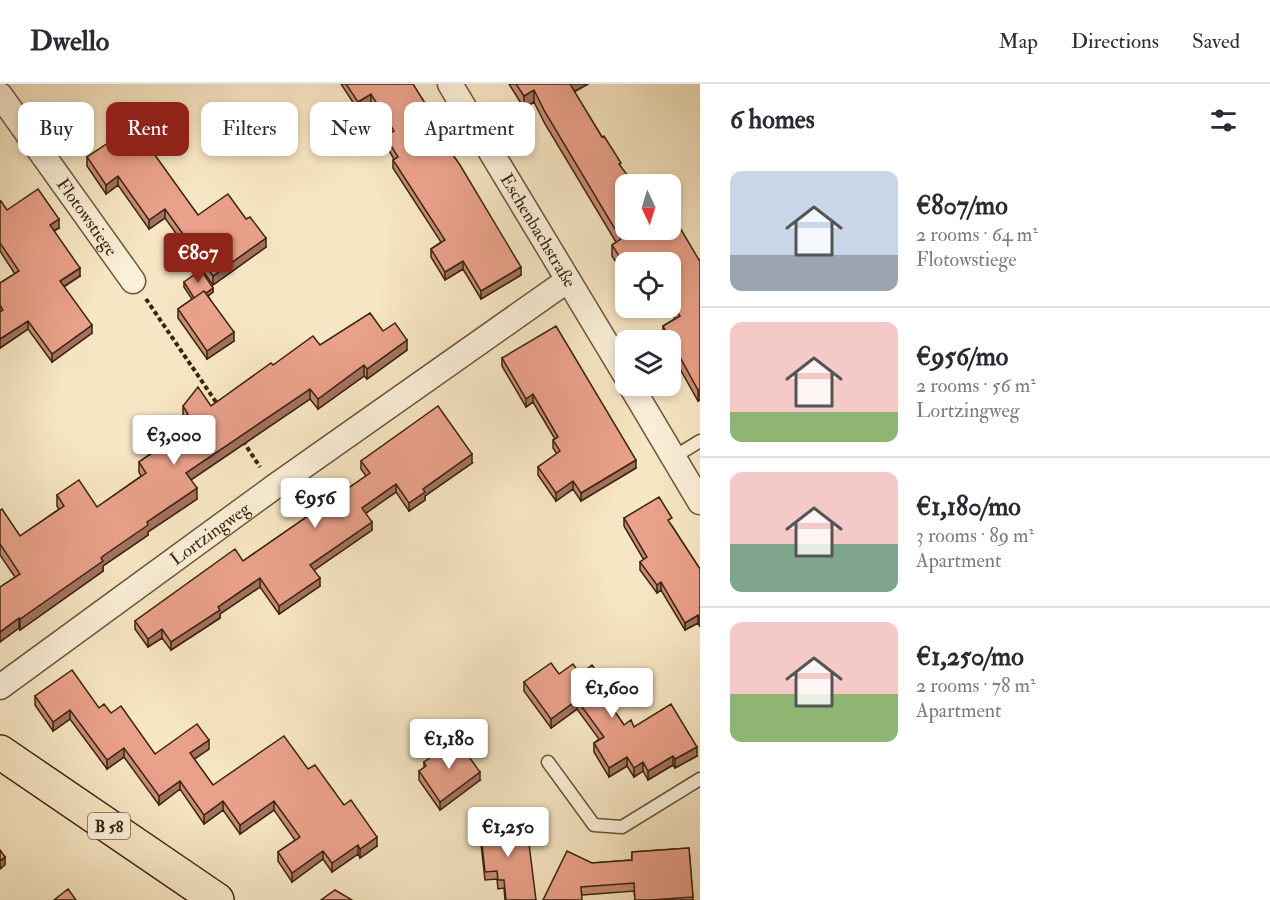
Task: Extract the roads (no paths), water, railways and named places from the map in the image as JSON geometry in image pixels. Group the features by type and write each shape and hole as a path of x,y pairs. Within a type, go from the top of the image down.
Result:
{"main road":[{"name":"B 58","path":"0,752 218,900"}],"street":[{"name":"Eschenbachstraße","path":"450,84 615,358"},
{"name":"Flotowstiege","path":"0,95 133,281"},
{"name":"Lortzingweg","path":"0,687 274,487 568,280"},
{"path":"637,396 700,502"}],"lane":[{"path":"674,457 700,441"},
{"path":"548,762 594,825 622,827 700,779"}]}
